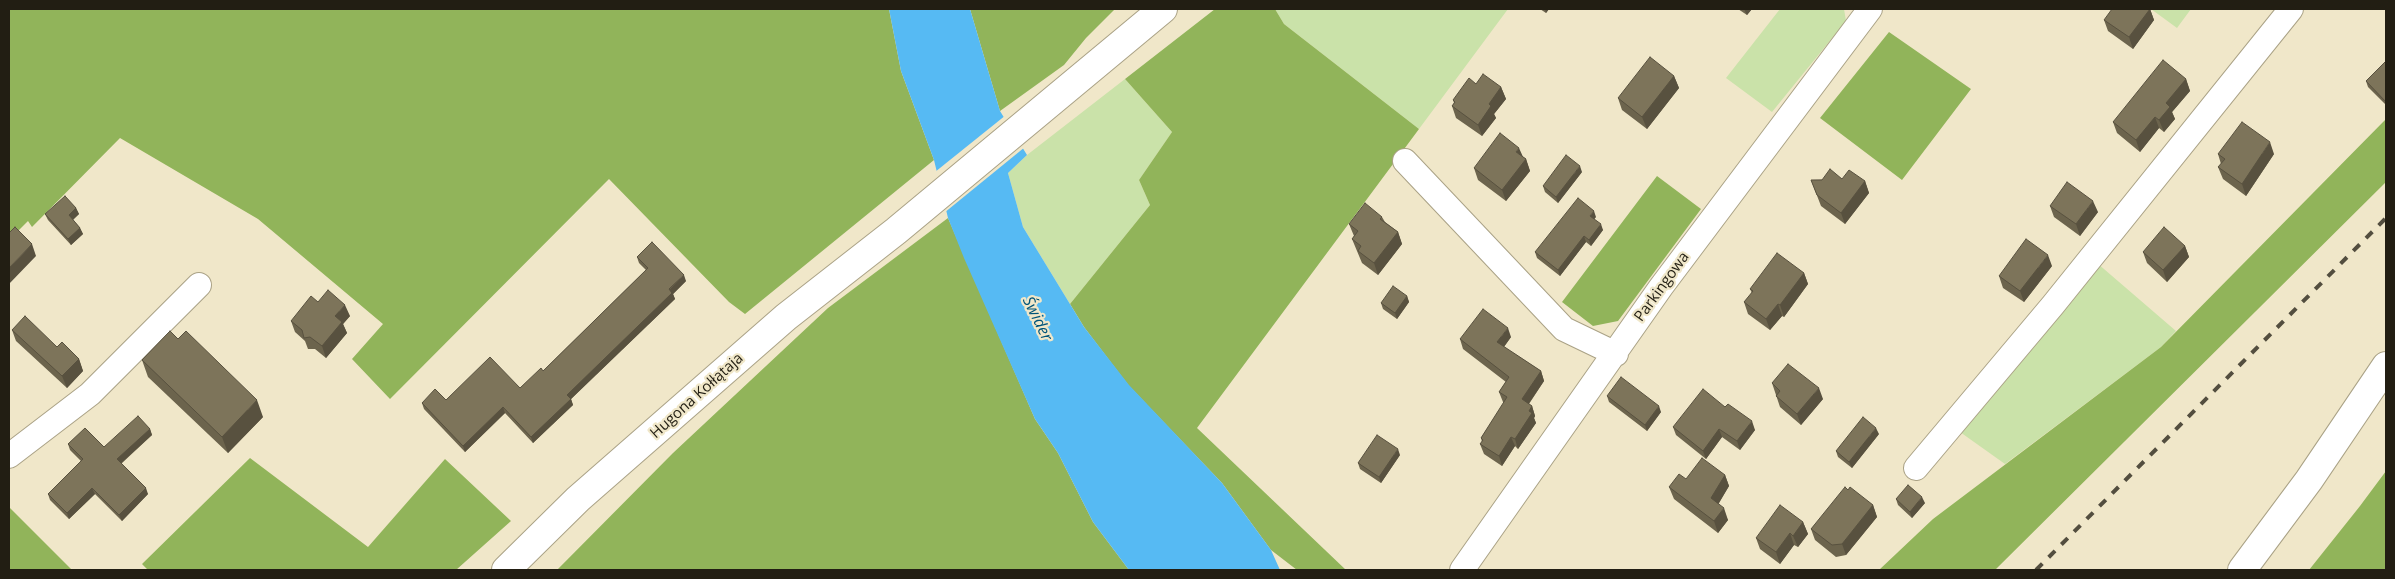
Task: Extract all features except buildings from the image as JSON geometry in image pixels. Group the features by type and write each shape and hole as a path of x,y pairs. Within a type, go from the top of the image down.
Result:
{"main road":[{"name":"Hugona Kołłątaja","path":"506,570 578,499 649,439 786,317 896,231 1163,9"},
{"path":"2242,570 2309,480 2386,366"},
{"path":"2309,480 2386,394"}],"street":[{"name":"Parkingowa","path":"1462,570 1616,354 1661,286 1870,9"},
{"path":"1916,468 2053,305 2290,9"},
{"path":"1405,161 1564,329 1616,354"},
{"path":"9,456 90,394 199,285"}],"green space":[{"path":"9,9 889,9 901,71 934,160 745,314 729,302 609,179 390,399 352,359 383,324 258,219 120,138 32,227 28,221 9,240"},
{"path":"970,9 1115,9 1086,38 1064,65 1000,111"},
{"path":"1215,9 1275,9 1284,24 1419,129 1197,428 1346,570 1297,570 1271,550 1222,483 1128,385 1084,327 1070,304 1150,205 1139,180 1172,132 1125,79"},
{"path":"1275,9 1508,9 1419,129 1284,24"},
{"path":"1780,9 1844,9 1846,21 1772,112 1726,78"},
{"path":"2151,9 2191,9 2177,28"},
{"path":"1889,32 1971,89 1902,180 1820,118"},
{"path":"1125,79 1172,132 1139,180 1150,205 1070,304 1023,227 1008,173 1027,155"},
{"path":"2386,119 2386,182 1995,570 1879,570 1933,519 2161,347"},
{"path":"1657,176 1701,209 1618,321 1593,326 1562,302"},
{"path":"948,218 1035,419 1058,453 1093,522 1129,570 557,570 673,453 828,308"},
{"path":"2097,263 2176,331 2161,347 2005,464 1960,432"},
{"path":"250,458 368,547 445,459 511,521 456,570 148,570 142,564"},
{"path":"2386,471 2386,570 2309,570 2360,506"},
{"path":"9,507 72,570 9,570"}],"water":[{"name":"Świder","path":"889,9 970,9 1000,111 1027,155 1008,173 1023,227 1084,327 1129,385 1222,483 1271,550 1280,570 1129,570 1093,522 1058,453 1035,419 948,218 934,160 901,71"}],"pier":[{"path":"1006,115 1025,147 944,213 935,172"}],"railway":[{"path":"2036,570 2386,218"}]}
